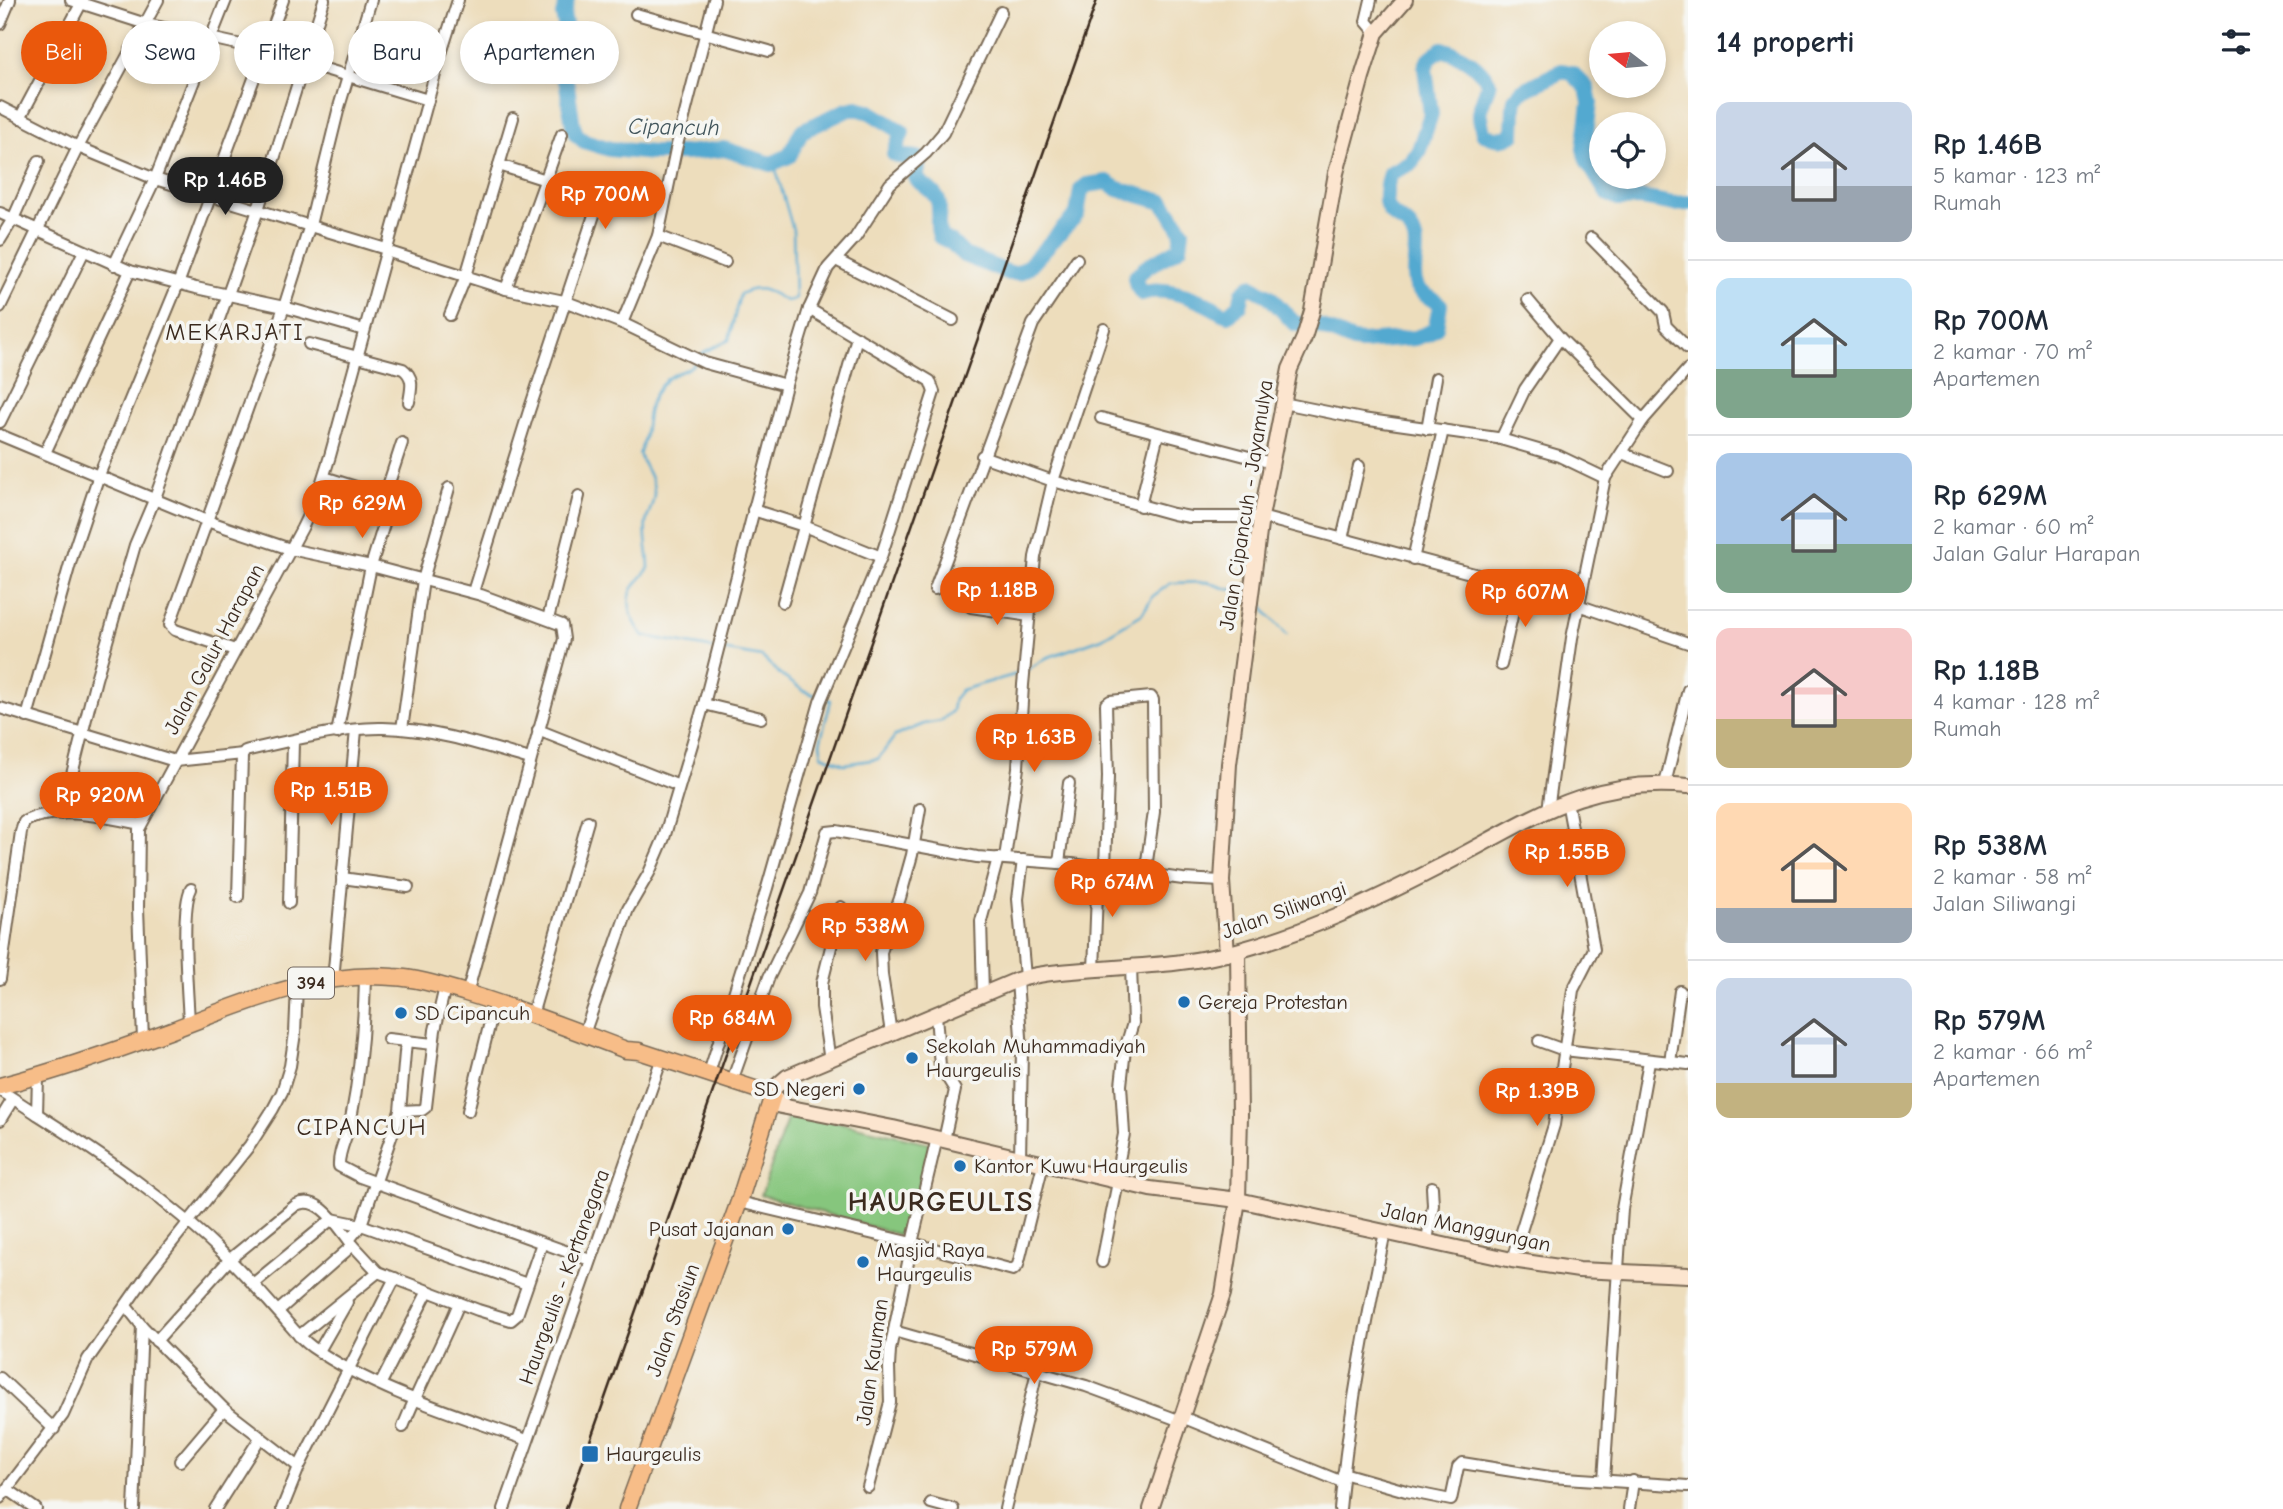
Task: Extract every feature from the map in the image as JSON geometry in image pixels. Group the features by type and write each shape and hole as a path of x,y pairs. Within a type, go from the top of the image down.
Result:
{"main road":[{"name":"394","path":"0,1088 297,986 333,980 400,977 495,1002 626,1051 639,1051 660,1062 775,1101"},
{"name":"394","path":"660,1062 709,1073 775,1101"},
{"name":"Jalan Stasiun","path":"627,1509 775,1101"}],"street":[{"path":"0,24 10,0"},
{"path":"148,21 158,0"},
{"path":"218,21 226,0"},
{"path":"276,21 283,0"},
{"path":"318,21 324,0"},
{"path":"365,21 371,0"},
{"name":"Jalan Galur Harapan","path":"143,1040 138,908 138,839 141,824 310,512 324,477 458,0"},
{"path":"622,323 658,236 676,149 713,2 700,0"},
{"path":"1371,0 1366,21 1376,33"},
{"name":"Jalan Cipancuh - Jayamulya","path":"1151,1509 1223,1294 1238,1200 1240,1059 1233,953 1222,881 1229,764 1261,517 1292,361 1304,338 1312,311 1336,173 1376,33 1405,0"},
{"path":"20,118 78,1 137,21"},
{"path":"584,1034 628,909 662,845 704,704 786,385 809,309 821,281 898,175 926,153 943,132 1001,12"},
{"path":"636,14 769,51"},
{"path":"0,307 78,147 121,69"},
{"path":"235,650 175,630 170,625 284,307 310,225 348,79"},
{"path":"114,265 155,179 194,84"},
{"path":"27,717 72,553 99,475 178,284 252,84"},
{"path":"62,814 135,545 155,498 258,210 298,84"},
{"path":"377,84 428,100"},
{"path":"0,107 78,147 155,179 310,225 506,289 564,301 622,323 705,363 786,385"},
{"path":"450,315 466,276 513,118"},
{"path":"506,289 562,134"},
{"path":"0,240 13,219 39,161"},
{"path":"499,165 546,180"},
{"path":"473,593 564,301 598,203"},
{"path":"0,213 130,271 284,307 364,330"},
{"path":"658,236 725,262"},
{"path":"1591,238 1663,313 1666,326 1688,348"},
{"path":"0,422 84,251"},
{"path":"836,260 953,320"},
{"path":"935,589 982,456 1035,319 1077,260"},
{"path":"45,453 130,271"},
{"path":"1528,300 1560,338 1643,421"},
{"path":"709,1073 791,810 822,698 881,557 934,392 930,381 809,309"},
{"path":"983,993 981,921 1002,858 1018,768 1035,557 1053,481 1104,329"},
{"path":"783,602 857,337"},
{"path":"1501,439 1525,389 1560,338"},
{"path":"309,344 407,372 412,382 409,402"},
{"path":"1548,810 1579,604 1605,478 1643,421 1688,369"},
{"path":"1427,429 1436,377"},
{"path":"1283,403 1362,419 1501,439 1559,456 1605,478"},
{"path":"1101,418 1272,463"},
{"path":"1413,559 1443,430"},
{"path":"1140,506 1158,434"},
{"path":"0,435 207,521 290,549 371,566 473,593 562,625 564,639 467,994"},
{"path":"324,477 375,493 382,492 389,483 402,443"},
{"path":"1622,453 1668,471"},
{"path":"982,456 1053,481 1140,506 1190,517 1261,517 1519,585 1688,643"},
{"path":"1342,539 1359,466"},
{"path":"402,729 423,580 449,488"},
{"path":"548,619 579,496"},
{"path":"753,510 804,526 881,557"},
{"path":"337,733 371,566 384,524"},
{"path":"1501,665 1519,585"},
{"path":"971,607 1029,616"},
{"path":"1665,784 1688,690"},
{"path":"1094,970 1108,777 1106,704 1110,701 1151,697 1154,803 1145,875"},
{"path":"704,704 761,718"},
{"path":"0,708 175,761 243,754 370,728 402,729 464,740 530,760"},
{"path":"333,980 356,730"},
{"path":"538,730 679,786"},
{"path":"289,903 293,742"},
{"path":"239,897 243,754"},
{"path":"1059,863 1069,783"},
{"name":"Jalan Siliwangi","path":"775,1101 773,1089 787,1077 1021,979 1233,953 1354,909 1566,801 1623,786 1688,786"},
{"path":"1512,1260 1551,1135 1573,990 1594,949 1566,801"},
{"path":"891,1033 881,952 900,898 914,847 920,810"},
{"path":"0,979 22,827 32,817 62,814 101,816 141,824"},
{"path":"532,1015 588,821"},
{"path":"732,1082 769,977 807,901 827,832 836,831 914,847 1002,858 1102,868 1182,880 1222,881"},
{"path":"1020,1158 1022,1051 1018,903 1023,860"},
{"path":"342,878 408,887"},
{"path":"189,1023 186,929 187,902 191,889"},
{"path":"830,1061 822,1007 822,983 841,906"},
{"path":"1102,1262 1124,1130 1121,1085 1125,1049 1133,1023 1130,967"},
{"path":"365,978 359,1073 351,1122 338,1161 343,1170 590,1260"},
{"path":"36,1509 4,1494 54,1430 69,1406 88,1359 156,1262 256,1136 282,1092 295,1033 297,986"},
{"path":"400,1111 422,1110 426,1107 433,1044 445,987"},
{"path":"1670,1062 1680,991"},
{"path":"468,1111 495,1002"},
{"name":"Jalan Kauman","path":"868,1487 890,1402 889,1361 912,1243 955,1090 940,1066 936,1015"},
{"path":"388,1039 433,1044"},
{"path":"278,1311 351,1243 361,1225 400,1111 406,1041"},
{"path":"1539,1041 1564,1050 1688,1064"},
{"path":"1604,1480 1622,1209 1649,1061"},
{"name":"Haurgeulis - Kertanegara","path":"504,1509 660,1062"},
{"path":"37,1114 38,1076"},
{"path":"0,1088 122,1170 189,1221 230,1259 299,1336 319,1351 380,1384 527,1440"},
{"path":"0,1120 13,1099"},
{"name":"Jalan Manggungan","path":"775,1101 1117,1181 1186,1195 1238,1200 1512,1260 1579,1270 1688,1275"},
{"path":"739,1202 1013,1270 1018,1265 1043,1164"},
{"path":"1427,1241 1433,1205 1432,1187"},
{"path":"156,1341 230,1259 304,1201 316,1203 378,1272 512,1320 517,1315 542,1243"},
{"path":"332,1219 361,1225 527,1284"},
{"path":"253,1284 332,1219"},
{"path":"1340,1509 1374,1281 1384,1233"},
{"path":"299,1336 378,1272"},
{"path":"282,1509 299,1467 395,1278"},
{"path":"380,1384 428,1291"},
{"path":"319,1351 349,1298"},
{"path":"403,1427 459,1303"},
{"path":"126,1306 156,1341 224,1409 299,1467"},
{"path":"134,1509 142,1326"},
{"path":"894,1331 1037,1371 1181,1419 1343,1478 1406,1491 1450,1504 1458,1467 1462,1463 1550,1476 1688,1486"},
{"path":"1005,1509 1037,1371"},
{"path":"0,1378 54,1430"},
{"path":"180,1461 224,1409"},
{"path":"215,1509 260,1438"},
{"path":"1629,1509 1633,1481"},
{"path":"931,1503 953,1509"}],"green space":[{"path":"790,1111 930,1143 907,1230 899,1235 761,1195"}],"waterway":[{"name":"Cipancuh","path":"567,0 563,15 563,72 573,126 576,134 584,141 610,149 653,153 724,149 771,164 789,156 802,131 857,108 870,112 902,132 894,154 920,159 916,179 938,200 940,237 951,242 964,255 1009,273 1018,273 1027,268 1077,214 1081,190 1087,185 1107,182 1118,189 1163,202 1182,231 1180,247 1145,268 1135,278 1142,293 1158,291 1185,295 1228,315 1240,305 1243,292 1250,286 1269,296 1294,323 1318,326 1353,341 1415,338 1436,327 1440,305 1420,291 1415,284 1415,239 1406,224 1389,210 1386,190 1390,173 1411,163 1419,150 1431,114 1425,68 1429,59 1442,49 1469,62 1489,83 1479,112 1483,133 1498,138 1513,134 1515,99 1522,91 1562,71 1572,73 1587,88 1590,103 1584,149 1588,162 1607,193 1618,199 1641,198 1674,204 1688,203"},
{"path":"699,357 729,340 740,294 759,289 786,301 795,299 793,230 774,163"},
{"path":"695,363 666,380 652,399 649,408 639,454 654,486 646,529 649,568 632,589 630,610 644,636 715,649"},
{"path":"1027,670 1046,658 1102,638 1142,614 1153,596 1171,583 1207,582 1227,589 1247,591"},
{"path":"1257,593 1267,613 1287,635"},
{"path":"722,650 762,657 782,676 804,691 820,697"},
{"path":"826,699 831,700 820,743 822,755 844,764 878,759 895,736 924,724 941,721 952,711 954,699 961,690 1021,673"}],"railway":[{"path":"566,1509 1097,0"}],"place":[{"name":"Gereja Protestan","path":"1184,1002"},
{"name":"SD Cipancuh","path":"401,1013"},
{"name":"Sekolah Muhammadiyah Haurgeulis","path":"912,1058"},
{"name":"SD Negeri","path":"859,1089"},
{"name":"Kantor Kuwu Haurgeulis","path":"960,1166"},
{"name":"Pusat Jajanan","path":"788,1229"},
{"name":"Masjid Raya Haurgeulis","path":"863,1262"},
{"name":"Haurgeulis","path":"590,1454"}],"district":[{"name":"MEKARJATI","path":"235,332"},
{"name":"CIPANCUH","path":"362,1127"},
{"name":"HAURGEULIS","path":"941,1202"}]}
